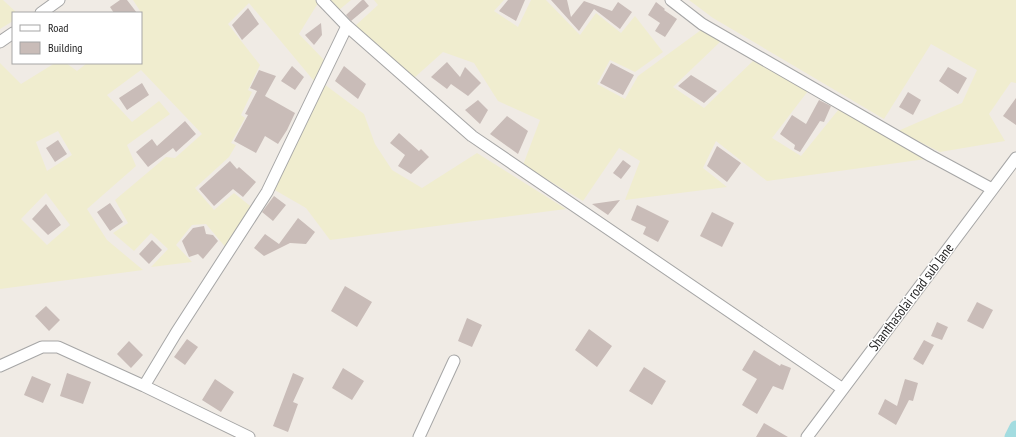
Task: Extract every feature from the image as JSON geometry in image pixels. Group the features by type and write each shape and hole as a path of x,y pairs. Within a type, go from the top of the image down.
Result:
{"street":[{"path":"42,12 59,0"},
{"path":"322,0 346,26 472,136 843,389"},
{"path":"671,0 702,24 930,156 992,189"},
{"path":"144,386 176,333 267,192 346,26"},
{"path":"0,42 12,34"},
{"name":"Shanthasolai road sub lane","path":"807,437 1016,158"},
{"path":"0,366 42,347 58,347 144,386 249,437"},
{"path":"419,437 454,361"}],"shaded area":[{"path":"0,0 3,0 16,12 12,12 12,22 0,29"},
{"path":"133,0 315,0 318,3 299,34 325,61 314,81 249,3 228,24 260,65 248,90 252,92 241,115 245,118 231,143 236,145 229,157 195,188 214,210 234,193 254,209 227,249 206,224 192,225 176,245 192,262 151,267 168,249 151,233 134,251 113,233 128,223 115,200 166,157 175,158 202,134 141,70 107,95 132,122 159,101 170,114 127,145 136,166 87,209 107,240 143,270 0,289 0,63 21,84 53,64 67,64 77,71 86,64 142,64 142,12","holes":["58,131 72,155 47,171 36,142","46,193 70,225 47,245 21,219"]},
{"path":"331,0 351,0 339,10"},
{"path":"374,0 504,0 494,11 518,27 531,0 546,0 580,35 596,13 621,33 635,16 663,52 635,72 610,60 597,84 625,99 638,76 701,30 721,41 673,87 704,108 753,61 808,91 772,138 801,156 839,109 926,159 767,181 716,141 703,168 727,187 625,200 640,161 619,148 583,201 523,165 540,120 498,101 474,63 443,52 414,78 355,26 378,5"},
{"path":"689,0 1016,0 1016,83 1011,82 989,114 1005,141 940,152 898,131 962,103 977,70 931,44 884,119 713,18"},
{"path":"324,84 364,114 375,144 392,170 422,188 477,153 566,209 330,240 306,208 273,189"}],"building":[{"path":"120,0 127,0 136,12 113,12 110,7"},
{"path":"362,0 364,0 369,6 351,21 346,15"},
{"path":"508,0 525,0 516,21 499,11"},
{"path":"551,0 567,0 571,17 584,1 612,11 618,2 632,12 620,29 594,9 579,31"},
{"path":"656,2 677,19 665,37 655,31 660,23 648,15"},
{"path":"248,8 259,24 242,40 232,25"},
{"path":"321,23 322,35 314,45 305,35"},
{"path":"447,62 460,77 465,67 481,83 468,96 451,84 447,89 431,77"},
{"path":"611,63 634,75 623,95 600,83"},
{"path":"292,66 304,77 295,90 281,81"},
{"path":"344,66 366,84 358,99 335,81"},
{"path":"948,67 967,78 958,94 939,81"},
{"path":"259,70 276,76 265,96 295,113 278,144 265,136 256,153 234,141 248,115 245,114 257,91 250,88"},
{"path":"691,75 717,91 704,103 678,86"},
{"path":"142,83 149,95 127,110 119,98"},
{"path":"908,92 921,100 913,115 899,107"},
{"path":"1016,98 1016,125 1003,116"},
{"path":"478,100 488,110 480,124 465,110"},
{"path":"819,100 831,106 824,122 820,121 800,152 794,149 795,145 780,134 792,115 806,124"},
{"path":"507,116 528,131 518,154 490,134"},
{"path":"185,121 196,134 176,152 173,148 148,167 136,152 152,139 157,146"},
{"path":"399,133 419,151 421,149 429,157 411,174 398,166 405,155 390,143"},
{"path":"58,140 67,154 55,162 46,148"},
{"path":"717,146 741,163 727,182 707,166"},
{"path":"623,160 631,166 621,179 613,173"},
{"path":"230,161 237,169 239,167 256,182 243,197 233,189 214,206 199,189"},
{"path":"274,196 286,205 273,221 262,212"},
{"path":"620,200 608,215 592,204"},
{"path":"110,203 123,222 110,231 97,212"},
{"path":"46,204 61,225 48,235 32,219"},
{"path":"637,205 669,221 658,242 643,234 646,227 631,220"},
{"path":"712,212 734,223 722,247 700,236"},
{"path":"298,218 315,232 306,244 290,243 264,256 254,248 265,234 279,244"},
{"path":"204,226 206,234 213,235 218,241 203,259 198,254 189,257 182,241 193,228"},
{"path":"152,240 162,250 149,264 139,254"},
{"path":"345,286 372,302 357,327 331,311"},
{"path":"977,302 993,310 983,329 967,321"},
{"path":"46,306 60,320 49,331 35,316"},
{"path":"467,318 482,325 472,347 458,341"},
{"path":"937,322 948,327 942,340 931,336"},
{"path":"589,329 612,346 597,367 575,350"},
{"path":"187,339 198,347 185,365 174,357"},
{"path":"924,340 934,345 923,365 913,359"},
{"path":"129,341 143,355 131,368 117,354"},
{"path":"754,350 780,366 781,364 791,368 783,390 773,386 757,414 742,405 757,379 742,370"},
{"path":"644,367 666,381 652,405 629,391"},
{"path":"343,368 364,381 352,400 332,388"},
{"path":"67,373 91,382 83,404 60,396"},
{"path":"293,373 304,378 293,402 298,404 288,432 273,426"},
{"path":"32,376 51,384 43,403 24,395"},
{"path":"215,379 234,392 221,412 202,400"},
{"path":"905,379 918,383 913,401 909,400 896,425 878,414 885,399 897,406"},
{"path":"764,423 788,437 756,437"}],"waterway":[{"path":"1011,437 1016,427"}]}
